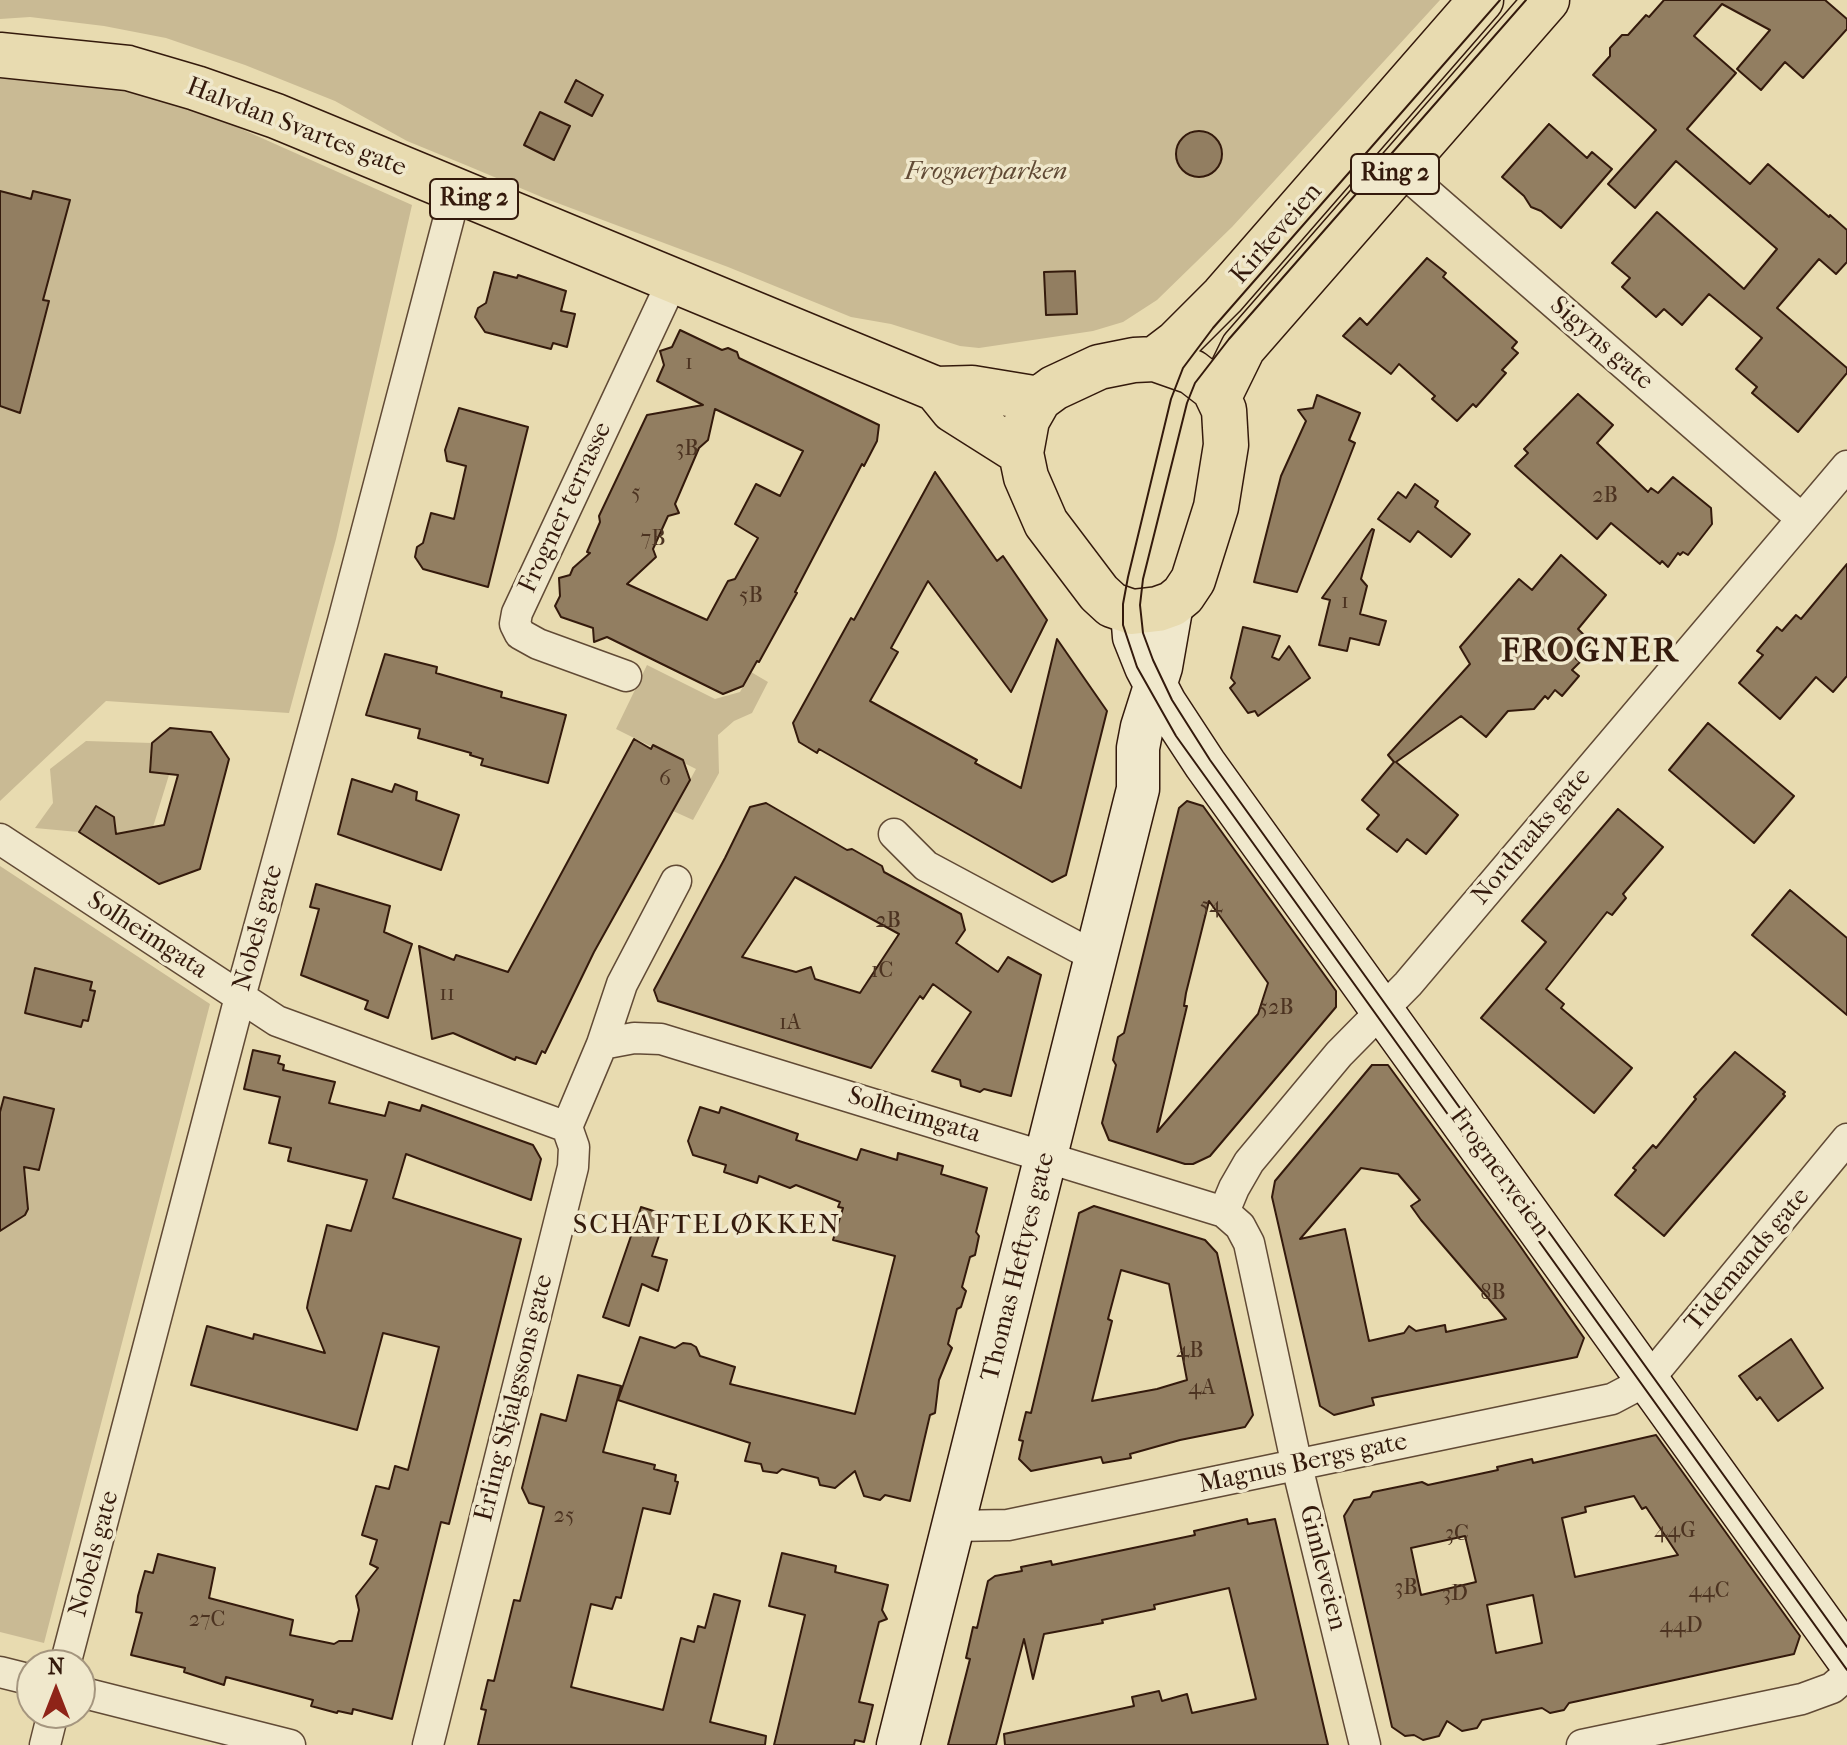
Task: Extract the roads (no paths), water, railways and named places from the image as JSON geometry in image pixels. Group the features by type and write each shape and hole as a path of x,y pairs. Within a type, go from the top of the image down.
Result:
{"main road":[{"name":"Kirkeveien","path":"1155,359 1198,322 1481,0"},
{"name":"Ring 2","path":"1219,397 1243,348 1547,0"},
{"name":"Halvdan Svartes gate","path":"0,55 128,68 196,88 276,116 936,389 972,388 1039,399"},
{"path":"1155,359 1192,372 1208,383 1219,397 1224,410 1226,445 1216,507 1193,580 1183,595 1152,608 1112,605 1099,593 1046,523 1026,477 1021,453 1027,420 1039,399 1054,388 1099,367 1134,360 1155,359"},
{"name":"Halvdan Svartes gate","path":"936,389 953,410 1021,453"}],"street":[{"name":"Sigyns gate","path":"1400,169 1802,519"},
{"name":"Nobels gate","path":"69,1649 456,191"},
{"name":"Frogner terrasse","path":"626,676 538,644 520,634 515,624 517,613 673,280"},
{"name":"Nordraaks gate","path":"1224,1212 1249,1162 1339,1054 1383,1011 1847,466"},
{"name":"Frognerveien","path":"1152,608 1134,637 1166,703 1847,1658"},
{"name":"Thomas Heftyes gate","path":"898,1745 1094,956 1138,789 1157,758 1166,703"},
{"path":"894,834 926,866 1094,956"},
{"name":"Solheimgata","path":"0,839 277,1021 567,1127"},
{"path":"567,1127 602,1044 622,984 676,881"},
{"name":"Solheimgata","path":"602,1044 634,1038 661,1039 1224,1212"},
{"name":"Erling Skjalgssons gate","path":"428,1745 573,1167 574,1147 567,1127"},
{"name":"Tidemands gate","path":"1648,1380 1847,1139"},
{"name":"Gimleveien","path":"1224,1212 1240,1226 1249,1243 1297,1466 1365,1745"},
{"name":"Magnus Bergs gate","path":"954,1526 1008,1525 1297,1466 1612,1399 1648,1380"},
{"path":"1582,1745 1802,1699 1832,1688 1847,1675"},
{"path":"96,1696 290,1745"}],"tram line":[{"path":"1500,0 1213,328 1183,368 1171,399 1128,577 1123,625 1137,667 1176,736 1847,1670"},
{"path":"1526,0 1229,339 1195,383 1187,403 1143,579 1140,605 1143,633 1172,700 1210,760 1847,1647"}],"district":[{"name":"FROGNER","path":"1590,653"},
{"name":"SCHAFTELØKKEN","path":"707,1226"}],"park label":[{"name":"Frognerparken","path":"986,173"}]}
